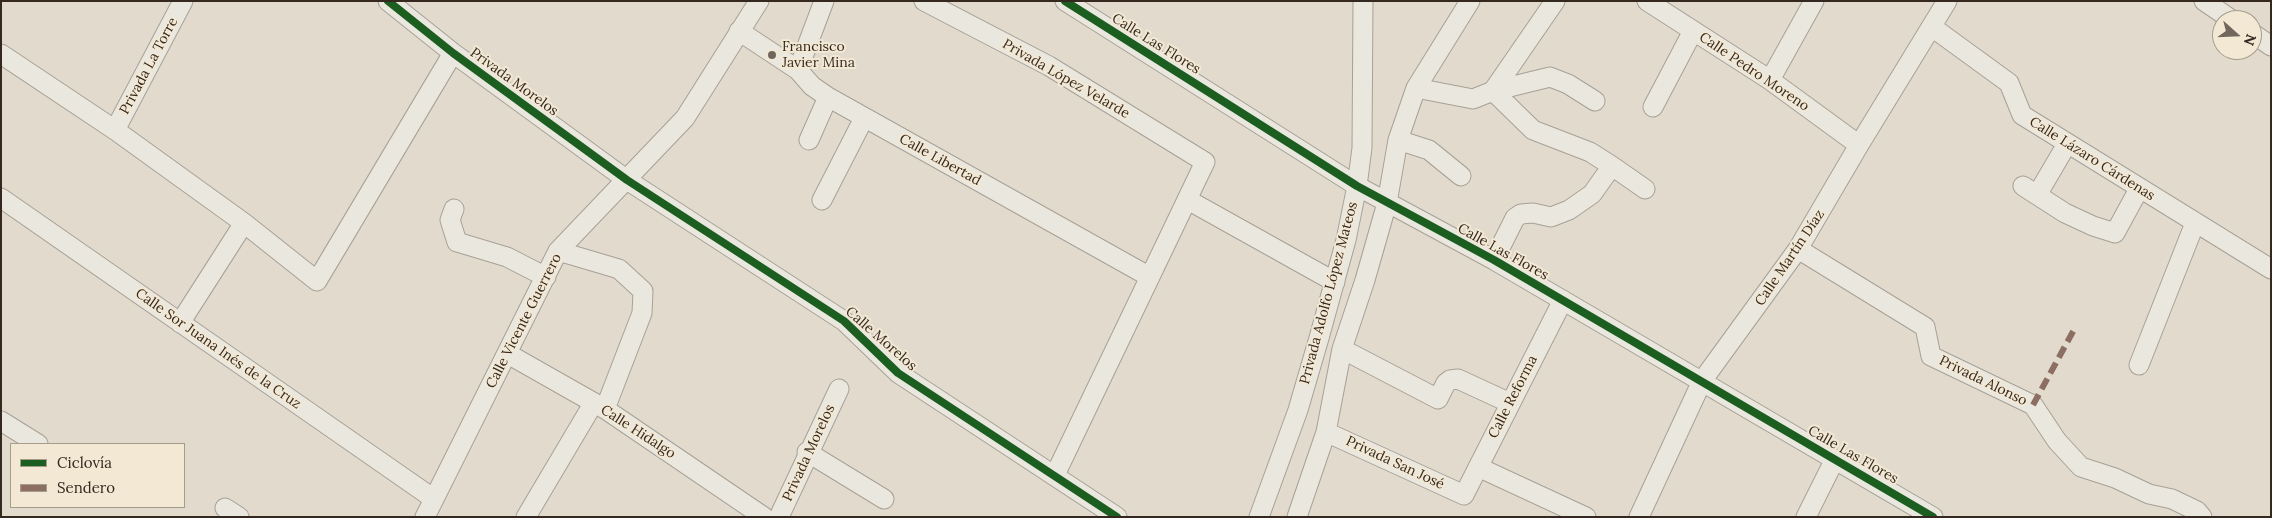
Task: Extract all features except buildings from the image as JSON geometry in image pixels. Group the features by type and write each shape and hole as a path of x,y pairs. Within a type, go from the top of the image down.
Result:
{"street":[{"name":"Privada La Torre","path":"116,130 183,1"},
{"name":"Privada Morelos","path":"388,1 453,53 627,180"},
{"name":"Calle Vicente Guerrero","path":"425,517 558,251 685,118 759,1"},
{"path":"798,70 824,1"},
{"name":"Privada López Velarde","path":"924,1 1048,66 1205,162 1188,200"},
{"name":"Calle Las Flores","path":"1065,1 1360,188 1494,260 1933,517"},
{"name":"Privada Adolfo López Mateos","path":"1259,517 1298,410 1360,188 1363,1"},
{"path":"1297,517 1326,432 1342,349 1365,280 1385,202 1398,140 1416,88 1470,1"},
{"path":"1493,91 1555,1"},
{"name":"Calle Pedro Moreno","path":"1647,1 1770,80 1859,145"},
{"path":"1770,80 1814,1"},
{"name":"Calle Martín Díaz","path":"1639,517 1702,381 1798,249 1947,1"},
{"path":"2204,1 2217,10"},
{"name":"Calle Lázaro Cárdenas","path":"1932,27 2009,83 2022,115 2271,269"},
{"name":"Calle Libertad","path":"739,31 798,70 812,86 828,97 1150,277"},
{"path":"1653,108 1694,31"},
{"path":"1,54 116,130 244,224 317,281 453,53"},
{"path":"1416,88 1473,99 1493,91 1550,77 1568,84 1595,101"},
{"path":"1493,91 1533,130 1590,152 1645,189"},
{"path":"809,140 828,97"},
{"path":"822,200 864,118"},
{"path":"1398,140 1429,150 1461,176"},
{"path":"2068,144 2030,190 2065,213 2115,233 2140,189"},
{"path":"1494,260 1516,218 1521,214 1533,213 1551,217 1569,210 1592,194 1612,166"},
{"name":"Calle Morelos","path":"627,180 844,321 898,373 1117,517"},
{"name":"Calle Sor Juana Inés de la Cruz","path":"1,198 434,499"},
{"path":"1055,475 1188,200 1335,282"},
{"path":"454,209 450,220 457,242 507,257 546,277"},
{"path":"2139,365 2195,223"},
{"path":"180,323 244,224"},
{"name":"Privada Alonso","path":"1798,249 1925,327 1931,356 2033,405 2057,441 2081,467 2115,478 2149,494 2172,500 2197,511 2202,517"},
{"path":"526,517 599,406 642,314 643,292 619,269 558,251"},
{"name":"Calle Reforma","path":"1464,495 1563,300"},
{"path":"1342,349 1438,399 1446,383 1458,378 1510,403"},
{"name":"Calle Hidalgo","path":"508,354 599,406 764,517"},
{"name":"Privada Morelos","path":"779,517 807,452 839,389"},
{"path":"1,421 36,443"},
{"name":"Privada San José","path":"1326,432 1464,495"},
{"path":"807,452 884,498"},
{"path":"1806,517 1835,459"},
{"path":"1478,467 1586,517"}],"marked path":[{"path":"2033,405 2076,326"}],"cycle path":[{"path":"388,1 453,53 627,180 844,321 898,373 1117,517"},
{"path":"1065,1 1357,186 1494,260 1933,517"}],"place":[{"name":"Francisco Javier Mina","path":"772,55"}]}
